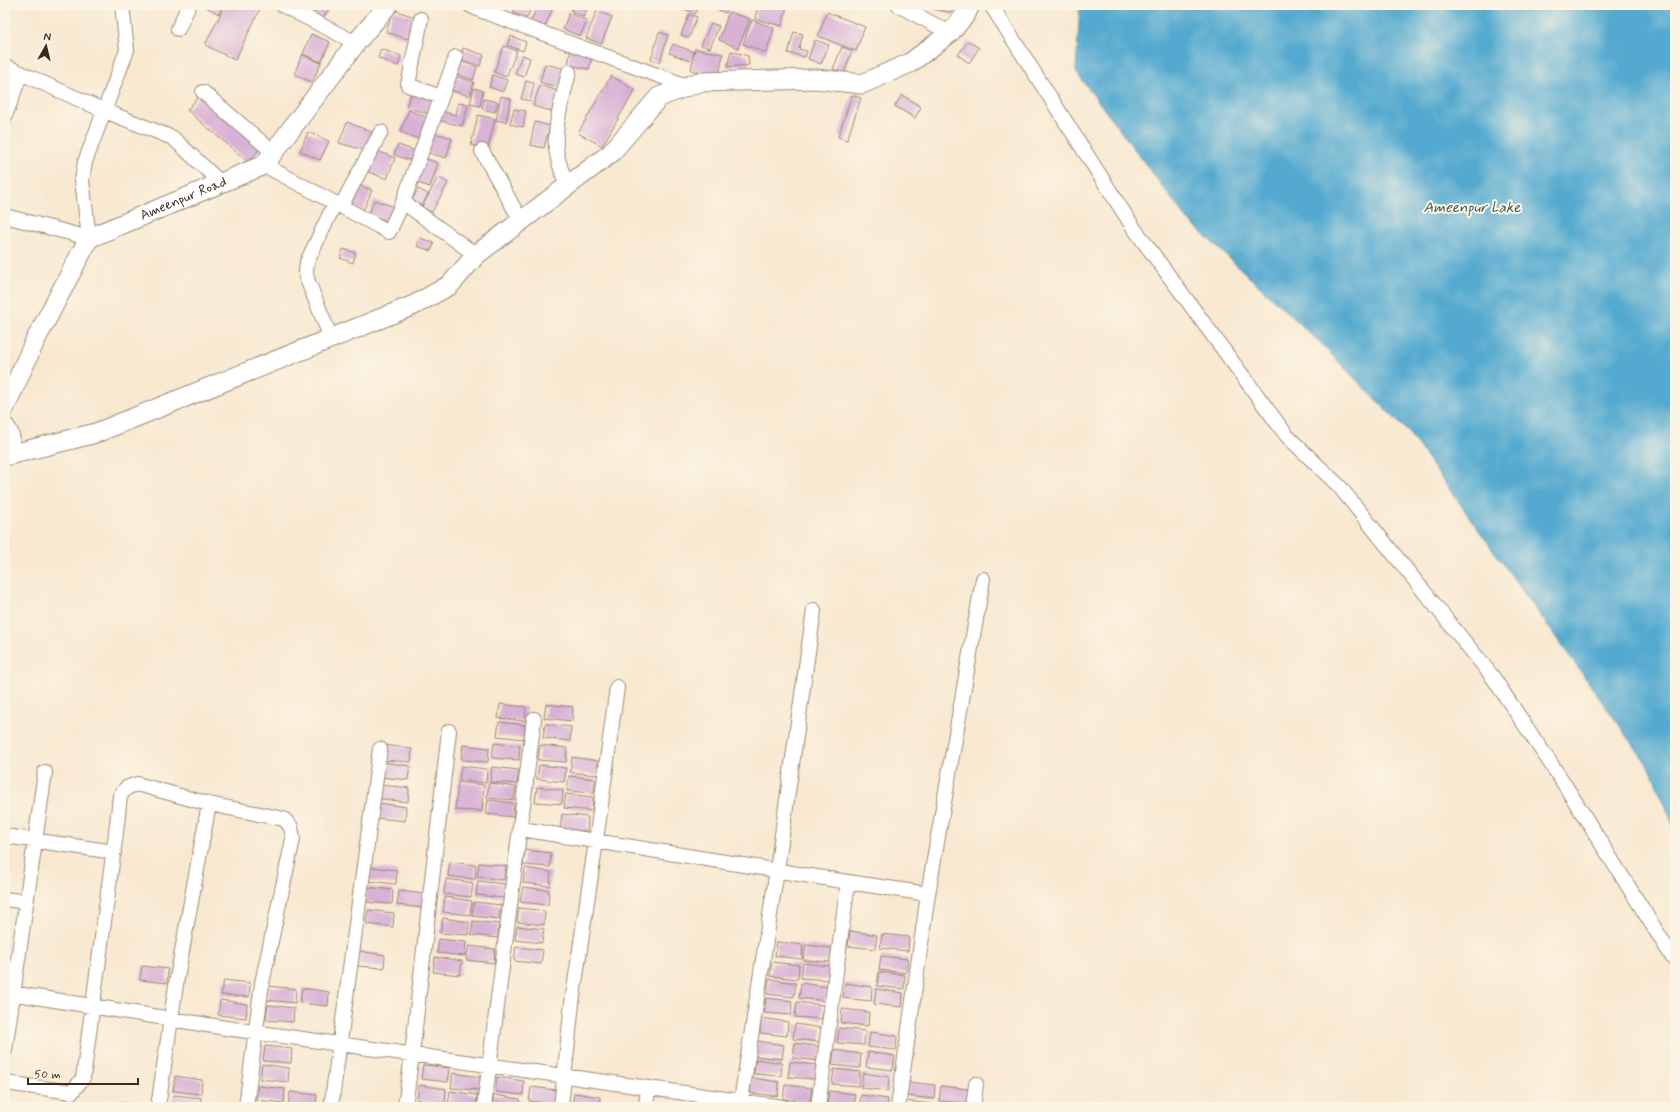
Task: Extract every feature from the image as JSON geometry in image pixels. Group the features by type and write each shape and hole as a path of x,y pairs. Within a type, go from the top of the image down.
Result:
{"street":[{"path":"5,407 35,341 89,238 82,180 85,162 128,50 122,5"},
{"path":"178,29 189,5"},
{"path":"282,5 356,43"},
{"path":"268,159 356,43 388,5"},
{"path":"898,5 950,33"},
{"path":"5,456 96,433 414,305 450,285 476,255 611,153 659,97 699,82 816,80 862,84 910,63 950,33 966,14 970,5"},
{"path":"991,5 1133,227 1287,436 1339,486 1492,676 1565,786 1675,961"},
{"path":"479,7 687,86"},
{"path":"421,19 408,85 441,97"},
{"path":"203,92 268,159 338,205 389,232 403,202 456,57"},
{"path":"5,66 105,111 173,138 220,182"},
{"path":"567,186 557,156 556,146 558,125 570,72"},
{"path":"5,116 21,73"},
{"path":"331,338 307,279 307,262 338,205 381,132"},
{"path":"482,151 521,220"},
{"name":"Ameenpur Road","path":"89,238 220,182 268,159"},
{"path":"403,202 476,255"},
{"path":"5,216 89,238"},
{"path":"5,427 11,438 11,445 5,456"},
{"path":"898,1107 928,894 983,579"},
{"path":"740,1104 777,870 814,610"},
{"path":"561,1107 572,1003 617,687"},
{"path":"484,1107 534,720"},
{"path":"405,1107 449,731"},
{"path":"331,1107 341,1044 380,749"},
{"path":"5,1050 9,992 26,902 45,772"},
{"path":"5,1083 72,1092 83,1078 114,852 120,796 126,788 137,784 209,804 284,819 291,828 292,839 262,983 246,1107"},
{"path":"158,1107 177,978 209,804"},
{"path":"521,829 928,894"},
{"path":"5,836 114,852"},
{"path":"818,1107 848,882"},
{"path":"5,899 26,902"},
{"path":"9,992 255,1032 565,1075 740,1104 783,1107"},
{"path":"973,1107 976,1084"},
{"path":"646,1107 648,1088"}],"water":[{"name":"Ameenpur Lake","path":"1080,5 1675,5 1675,829 1650,768 1409,433 1316,339 1187,219 1076,72"}],"building":[{"path":"202,5 223,5 219,14"},
{"path":"225,5 262,5 235,60 205,45"},
{"path":"319,5 332,5 323,18 314,12"},
{"path":"516,5 532,5 527,18 513,13"},
{"path":"538,5 554,5 544,29 530,23"},
{"path":"574,5 588,5 583,17 571,11"},
{"path":"676,5 700,5 695,14"},
{"path":"705,5 730,5 726,13"},
{"path":"758,5 787,6 782,26 755,19"},
{"path":"925,5 958,5 956,14 924,7"},
{"path":"393,10 415,17 408,39 386,32"},
{"path":"597,11 612,17 601,44 586,38"},
{"path":"729,12 750,19 738,48 719,40"},
{"path":"827,12 865,27 856,51 818,36"},
{"path":"569,13 587,21 580,36 563,29"},
{"path":"689,14 697,17 689,38 681,35"},
{"path":"752,20 774,28 766,53 743,44"},
{"path":"711,23 719,26 710,48 701,45"},
{"path":"659,32 668,35 660,62 651,60"},
{"path":"794,32 803,34 799,49 807,51 805,57 788,53"},
{"path":"311,34 330,42 321,62 303,54"},
{"path":"511,36 526,42 523,51 507,45"},
{"path":"815,40 829,45 821,64 808,59"},
{"path":"968,41 979,48 969,63 958,55"},
{"path":"673,44 694,52 690,61 669,53"},
{"path":"504,46 517,51 506,77 494,72"},
{"path":"842,47 852,51 844,73 833,69"},
{"path":"463,48 484,55 480,66 460,59"},
{"path":"571,48 593,53 589,69 568,65"},
{"path":"381,49 401,56 398,66 378,58"},
{"path":"695,49 723,54 719,75 691,70"},
{"path":"731,51 748,56 749,65 727,67"},
{"path":"302,55 321,63 312,82 294,74"},
{"path":"522,55 530,58 524,77 515,74"},
{"path":"460,61 477,67 473,80 456,74"},
{"path":"545,64 566,69 561,88 540,82"},
{"path":"493,75 507,80 503,92 489,87"},
{"path":"454,76 474,82 470,96 449,90"},
{"path":"611,76 635,90 602,146 578,133"},
{"path":"526,81 534,83 530,101 521,99"},
{"path":"540,85 564,93 557,113 533,106"},
{"path":"474,88 483,91 480,106 470,104"},
{"path":"412,91 434,99 429,114 406,107"},
{"path":"201,94 262,147 248,162 187,110"},
{"path":"852,95 861,98 847,140 838,137"},
{"path":"902,95 921,107 915,118 895,106"},
{"path":"501,96 511,99 506,122 496,120"},
{"path":"484,99 498,102 495,112 482,109"},
{"path":"459,103 468,105 462,126 438,120 441,111 456,115"},
{"path":"514,109 526,111 523,127 510,124"},
{"path":"409,110 431,119 422,140 400,132"},
{"path":"478,115 495,119 488,149 471,145"},
{"path":"347,122 374,133 364,150 339,143"},
{"path":"535,122 550,126 544,148 530,145"},
{"path":"308,132 329,141 320,160 300,151"},
{"path":"431,132 452,138 446,158 425,152"},
{"path":"398,145 416,151 412,161 394,155"},
{"path":"375,150 395,158 387,179 366,171"},
{"path":"423,158 438,163 430,187 415,182"},
{"path":"438,177 448,183 432,212 422,207"},
{"path":"358,185 372,190 363,211 349,206"},
{"path":"418,189 428,194 422,206 412,200"},
{"path":"374,200 395,207 390,222 369,214"},
{"path":"420,238 434,243 431,251 417,246"},
{"path":"343,249 356,253 353,263 340,258"},
{"path":"500,704 526,707 525,721 498,718"},
{"path":"546,704 573,707 572,721 544,718"},
{"path":"499,722 525,725 524,739 497,736"},
{"path":"545,724 571,727 570,741 543,738"},
{"path":"494,743 520,746 519,760 492,758"},
{"path":"385,745 412,749 411,762 383,760"},
{"path":"463,745 489,748 488,762 461,760"},
{"path":"540,745 567,748 566,762 538,760"},
{"path":"572,757 598,761 597,775 570,772"},
{"path":"383,762 410,766 408,780 381,777"},
{"path":"539,765 566,768 564,782 537,779"},
{"path":"461,766 487,769 486,783 459,780"},
{"path":"492,767 519,770 517,784 490,782"},
{"path":"569,776 595,779 594,793 567,791"},
{"path":"458,782 484,785 482,811 455,810"},
{"path":"489,783 516,787 514,800 487,798"},
{"path":"382,785 409,788 408,802 380,799"},
{"path":"537,787 563,790 562,804 535,802"},
{"path":"566,794 593,797 592,811 564,808"},
{"path":"488,800 514,803 513,817 486,814"},
{"path":"379,803 406,807 405,821 377,818"},
{"path":"562,814 588,817 587,831 560,829"},
{"path":"525,850 551,853 550,867 523,865"},
{"path":"450,862 476,865 475,879 448,876"},
{"path":"479,863 506,866 504,880 477,877"},
{"path":"370,867 397,870 396,884 368,881"},
{"path":"525,868 551,872 550,886 523,883"},
{"path":"446,879 473,883 471,897 444,894"},
{"path":"478,881 505,884 504,898 476,895"},
{"path":"367,887 393,890 392,904 365,902"},
{"path":"523,887 549,890 548,905 520,902"},
{"path":"399,891 425,894 424,908 397,905"},
{"path":"445,897 472,901 470,915 443,912"},
{"path":"474,902 501,905 499,919 472,916"},
{"path":"519,908 545,911 544,925 517,922"},
{"path":"368,910 394,913 393,927 366,924"},
{"path":"443,918 469,922 468,935 440,933"},
{"path":"473,921 499,924 498,938 471,935"},
{"path":"517,926 544,929 542,943 515,940"},
{"path":"850,931 877,935 875,949 848,946"},
{"path":"882,934 909,937 908,951 880,948"},
{"path":"439,939 466,942 465,956 437,953"},
{"path":"777,942 803,945 802,959 775,956"},
{"path":"806,945 832,948 831,962 803,960"},
{"path":"469,946 495,949 494,963 466,960"},
{"path":"516,947 543,950 541,964 514,961"},
{"path":"359,951 385,955 384,968 357,966"},
{"path":"881,956 908,959 906,973 879,970"},
{"path":"435,957 462,961 460,975 433,972"},
{"path":"772,962 799,965 798,979 770,976"},
{"path":"803,963 830,966 829,980 801,978"},
{"path":"142,966 168,969 167,983 140,980"},
{"path":"879,972 905,975 904,989 877,986"},
{"path":"769,979 796,983 794,997 767,994"},
{"path":"224,980 250,983 249,997 221,995"},
{"path":"801,983 827,987 826,1001 799,998"},
{"path":"845,983 872,987 871,1001 843,998"},
{"path":"269,986 296,989 295,1003 267,1000"},
{"path":"302,988 329,992 328,1006 300,1003"},
{"path":"876,989 903,993 902,1007 874,1004"},
{"path":"766,998 792,1001 791,1015 764,1013"},
{"path":"220,1000 247,1004 246,1018 218,1015"},
{"path":"797,1002 823,1005 822,1019 795,1017"},
{"path":"268,1005 294,1008 293,1022 266,1020"},
{"path":"842,1009 869,1012 868,1026 841,1023"},
{"path":"761,1018 788,1022 787,1036 760,1033"},
{"path":"795,1024 822,1028 820,1042 793,1039"},
{"path":"839,1028 865,1031 864,1045 837,1043"},
{"path":"870,1032 897,1036 896,1050 868,1047"},
{"path":"757,1041 784,1045 782,1059 755,1056"},
{"path":"795,1043 822,1047 820,1061 793,1058"},
{"path":"265,1046 292,1049 291,1063 263,1061"},
{"path":"834,1050 861,1054 860,1068 832,1065"},
{"path":"868,1052 895,1056 893,1070 866,1067"},
{"path":"756,1059 782,1063 781,1076 754,1074"},
{"path":"790,1062 816,1065 815,1079 788,1077"},
{"path":"262,1064 289,1068 288,1082 260,1079"},
{"path":"423,1065 450,1068 448,1082 421,1079"},
{"path":"834,1069 860,1072 859,1086 832,1084"},
{"path":"453,1073 480,1077 479,1090 451,1088"},
{"path":"863,1073 889,1077 888,1091 861,1088"},
{"path":"175,1076 202,1080 201,1094 173,1091"},
{"path":"497,1077 524,1081 523,1095 496,1092"},
{"path":"752,1078 779,1082 778,1096 750,1093"},
{"path":"908,1082 935,1085 934,1099 907,1096"},
{"path":"419,1085 446,1089 445,1103 417,1100"},
{"path":"785,1085 812,1088 810,1102 783,1099"},
{"path":"258,1086 285,1089 284,1103 256,1100"},
{"path":"941,1086 968,1089 966,1103 939,1101"},
{"path":"531,1087 557,1090 556,1104 529,1101"},
{"path":"450,1091 477,1095 476,1107 448,1106"},
{"path":"829,1091 855,1094 854,1107 827,1105"},
{"path":"290,1092 317,1095 316,1107 288,1106"},
{"path":"574,1093 600,1097 600,1107 572,1107"},
{"path":"174,1095 201,1098 200,1107 173,1107"},
{"path":"494,1095 520,1099 520,1107 492,1107"},
{"path":"861,1095 888,1099 887,1107 859,1107"},
{"path":"906,1101 932,1104 932,1107 905,1107"},
{"path":"119,1102 145,1105 145,1107 118,1107"},
{"path":"204,1102 231,1105 230,1107 203,1107"}]}
